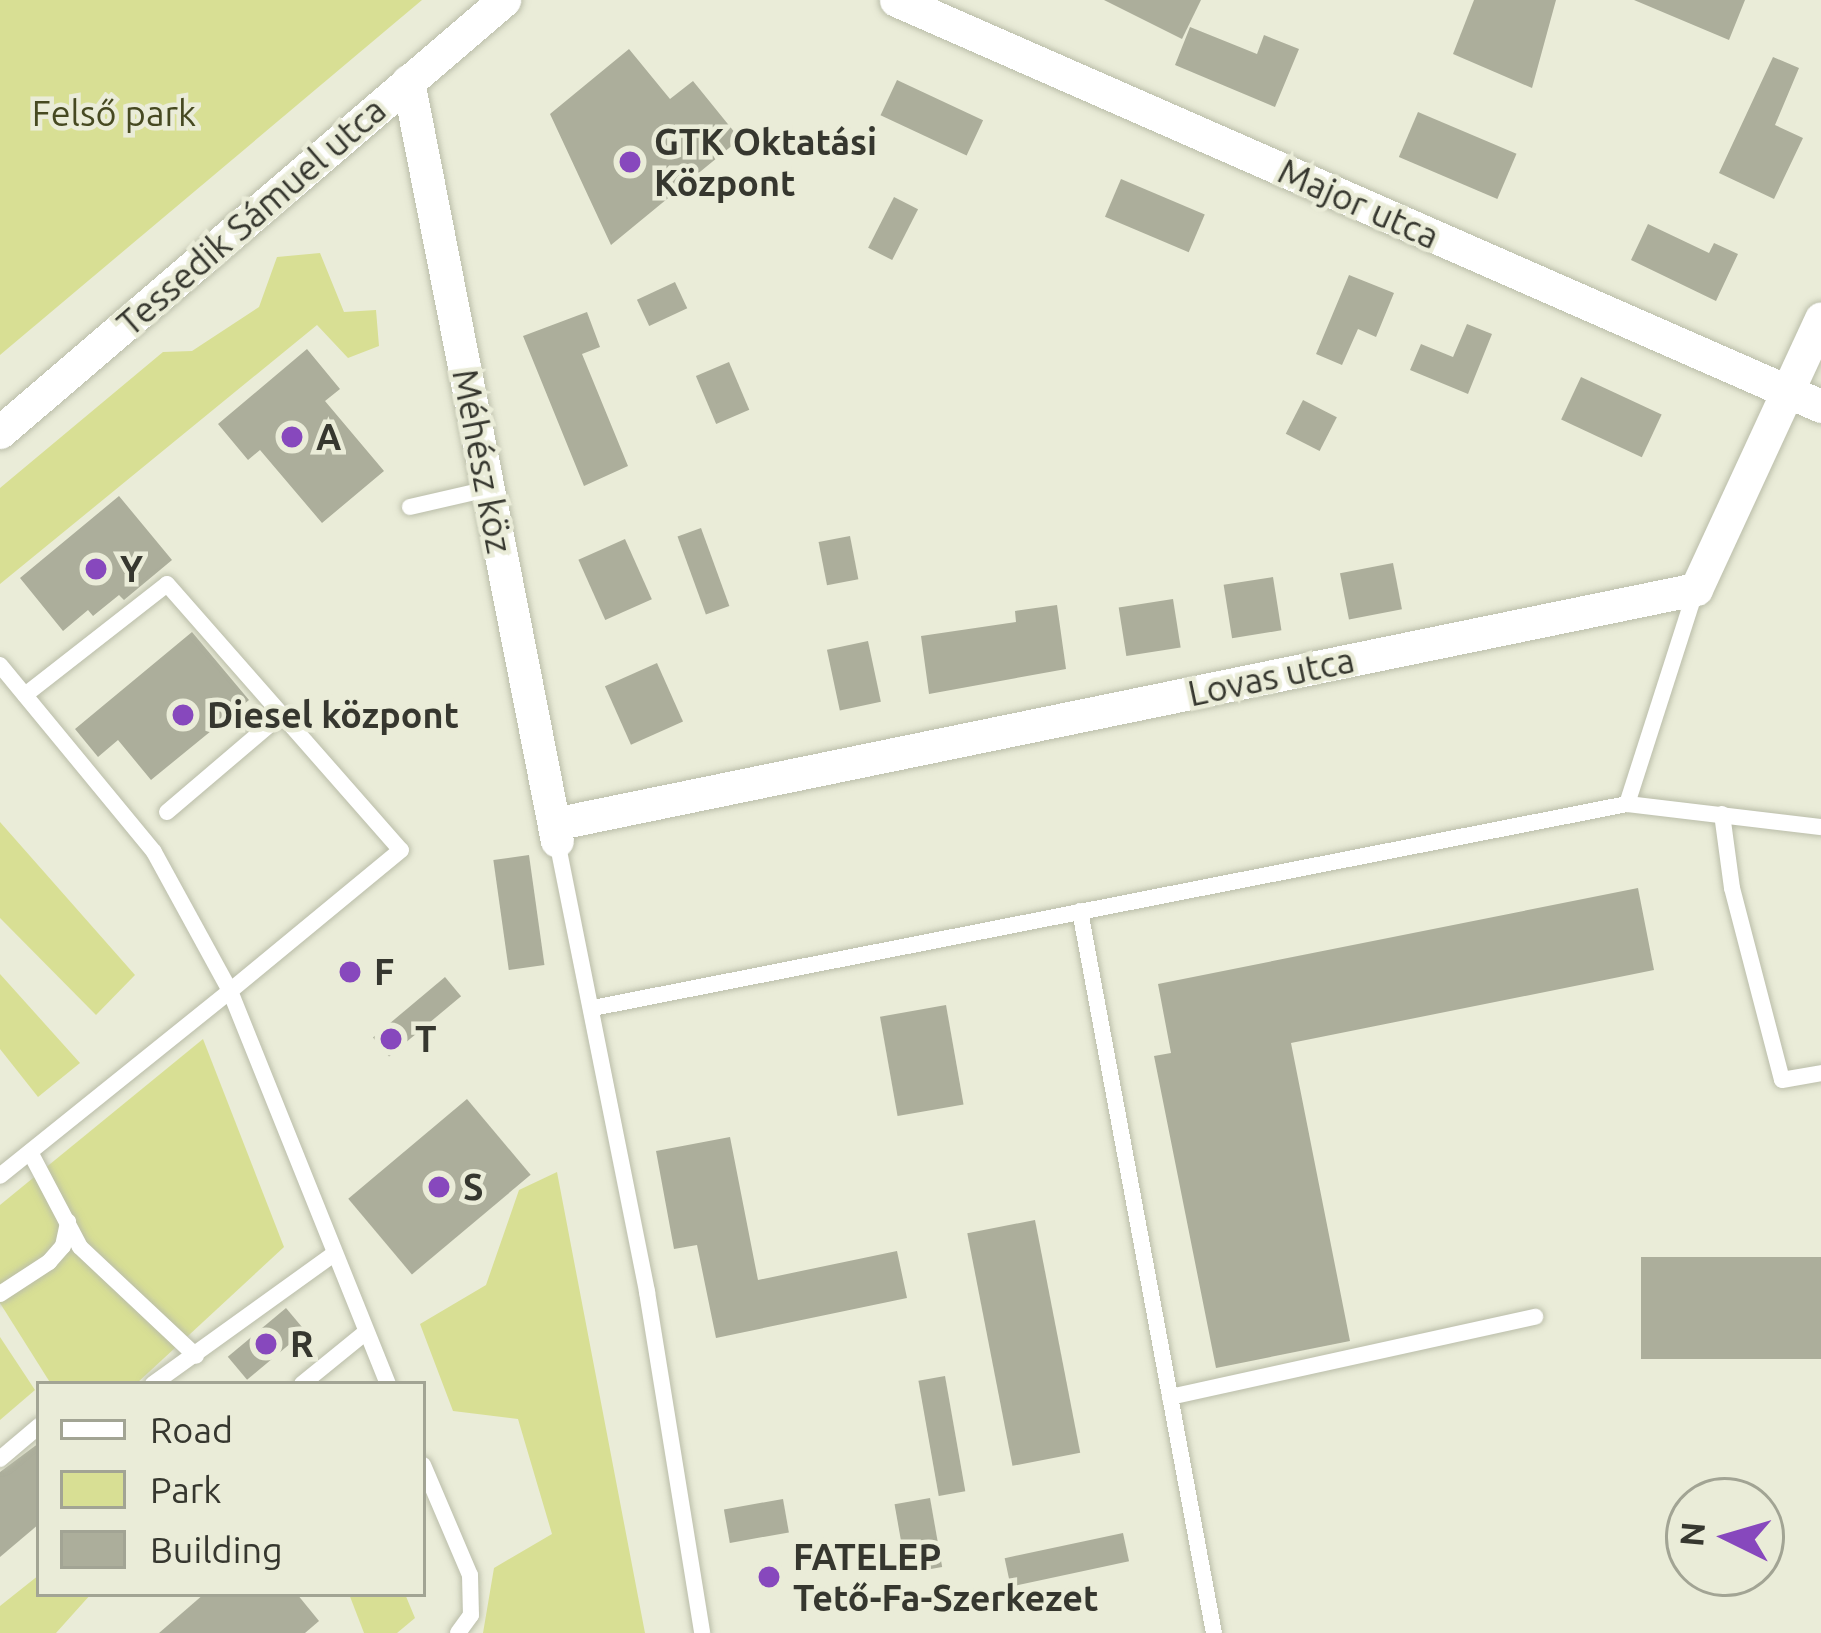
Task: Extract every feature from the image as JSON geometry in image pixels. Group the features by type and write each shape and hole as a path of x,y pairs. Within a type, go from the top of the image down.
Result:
{"street":[{"name":"Tessedik Sámuel utca","path":"0,432 503,0"},
{"name":"Major utca","path":"896,0 1821,406"},
{"name":"Méhész köz","path":"408,81 555,833"},
{"path":"1696,589 1821,318"},
{"name":"Lovas utca","path":"555,833 1696,589"}],"lane":[{"path":"410,507 488,489"},
{"path":"0,1176 401,850 167,584 25,694"},
{"path":"1627,804 1696,589"},
{"path":"0,665 154,852 230,991 387,1381"},
{"path":"167,812 282,714"},
{"path":"593,1008 1627,804 1821,827"},
{"path":"1721,814 1732,888 1782,1080 1821,1073"},
{"path":"555,833 593,1008 702,1633"},
{"path":"1080,911 1214,1633"},
{"path":"30,1152 80,1247 196,1356"},
{"path":"0,1294 49,1262 63,1246 68,1222"},
{"path":"166,1381 334,1254"},
{"path":"1170,1397 1535,1317"},
{"path":"306,1381 366,1332"},
{"path":"0,1459 36,1429"},
{"path":"426,1472 470,1575 471,1616 458,1633"}],"green space":[{"name":"Felső park","path":"0,0 422,0 0,355"},
{"path":"320,253 344,312 376,310 379,346 348,358 317,325 0,584 0,488 163,352 192,351 259,307 277,257"},
{"path":"0,822 135,975 96,1015 0,918"},
{"path":"0,974 80,1063 38,1097 0,1049"},
{"path":"203,1039 284,1247 139,1381 49,1381 0,1303 0,1205"},
{"path":"557,1172 645,1633 483,1633 494,1568 552,1534 518,1419 453,1411 420,1324 486,1285 519,1190"},
{"path":"0,1337 35,1390 0,1420"},
{"path":"36,1577 36,1597 88,1597 56,1633 0,1633 0,1606"},
{"path":"350,1597 406,1597 415,1618 397,1633 364,1633"}],"building":[{"path":"1104,0 1201,0 1182,39"},
{"path":"1474,0 1556,0 1532,88 1453,54"},
{"path":"1634,0 1745,0 1729,40"},
{"path":"1190,27 1257,54 1264,35 1299,49 1275,107 1175,65"},
{"name":"GTK Oktatási Központ","path":"629,49 670,99 693,81 740,139 611,245 550,114"},
{"path":"1773,57 1799,68 1775,125 1803,138 1774,199 1719,173"},
{"path":"897,80 983,120 967,155 881,115"},
{"path":"1418,112 1516,154 1497,199 1399,157"},
{"path":"1121,179 1205,215 1189,252 1105,217"},
{"path":"894,197 918,209 892,260 868,248"},
{"path":"1648,224 1709,253 1714,243 1738,254 1716,301 1631,260"},
{"path":"1349,275 1394,293 1376,337 1358,329 1342,365 1316,354"},
{"path":"675,282 687,308 649,326 637,300"},
{"path":"587,312 600,347 582,354 628,466 584,486 523,336"},
{"path":"1467,324 1492,334 1468,394 1410,370 1421,344 1453,357"},
{"name":"A","path":"307,349 340,389 325,401 384,471 322,523 260,450 248,460 218,424"},
{"path":"729,362 749,410 716,424 696,376"},
{"path":"1581,377 1662,415 1642,457 1561,420"},
{"path":"1303,400 1337,417 1320,451 1286,434"},
{"name":"Y","path":"119,496 172,560 124,600 119,595 93,616 88,610 63,631 20,578"},
{"path":"701,528 729,606 706,615 678,537"},
{"path":"850,536 858,579 827,585 819,542"},
{"path":"625,539 652,599 605,620 578,560"},
{"path":"1393,563 1402,609 1349,619 1340,573"},
{"path":"1273,577 1281,630 1232,638 1224,585"},
{"path":"1173,599 1181,647 1126,656 1119,608"},
{"path":"1057,605 1066,669 929,694 921,636 1016,622 1015,611"},
{"path":"192,632 249,700 151,780 118,740 98,757 75,729"},
{"path":"868,641 881,702 840,710 827,650"},
{"path":"657,663 683,721 631,745 605,686"},
{"path":"529,855 544,965 509,970 493,860"},
{"path":"1638,888 1654,970 1291,1043 1350,1341 1216,1368 1154,1056 1171,1053 1158,984"},
{"path":"445,977 461,996 389,1057 373,1037"},
{"path":"946,1005 964,1104 898,1116 880,1017"},
{"name":"S","path":"467,1099 531,1175 412,1274 348,1199"},
{"path":"730,1137 758,1280 897,1251 907,1298 716,1338 697,1245 674,1249 656,1151"},
{"path":"1035,1220 1080,1453 1012,1466 967,1233"},
{"path":"1641,1257 1821,1257 1821,1359 1641,1359"},
{"name":"R","path":"286,1308 305,1331 247,1380 228,1357"},
{"path":"945,1376 965,1491 939,1496 918,1381"},
{"path":"36,1445 36,1527 0,1557 0,1472"},
{"path":"930,1498 942,1567 907,1573 895,1504"},
{"path":"783,1499 789,1532 730,1543 724,1509"},
{"path":"1123,1533 1129,1561 1011,1587 1005,1558"},
{"path":"201,1597 299,1597 319,1621 305,1633 159,1633"}],"place":[{"name":"GTK Oktatási Központ","path":"630,162"},
{"name":"A","path":"292,437"},
{"name":"Y","path":"96,569"},
{"name":"Diesel központ","path":"183,715"},
{"name":"F","path":"350,972"},
{"name":"T","path":"391,1039"},
{"name":"S","path":"439,1187"},
{"name":"R","path":"266,1344"},
{"name":"FATELEP Tető-Fa-Szerkezet","path":"769,1577"}]}
